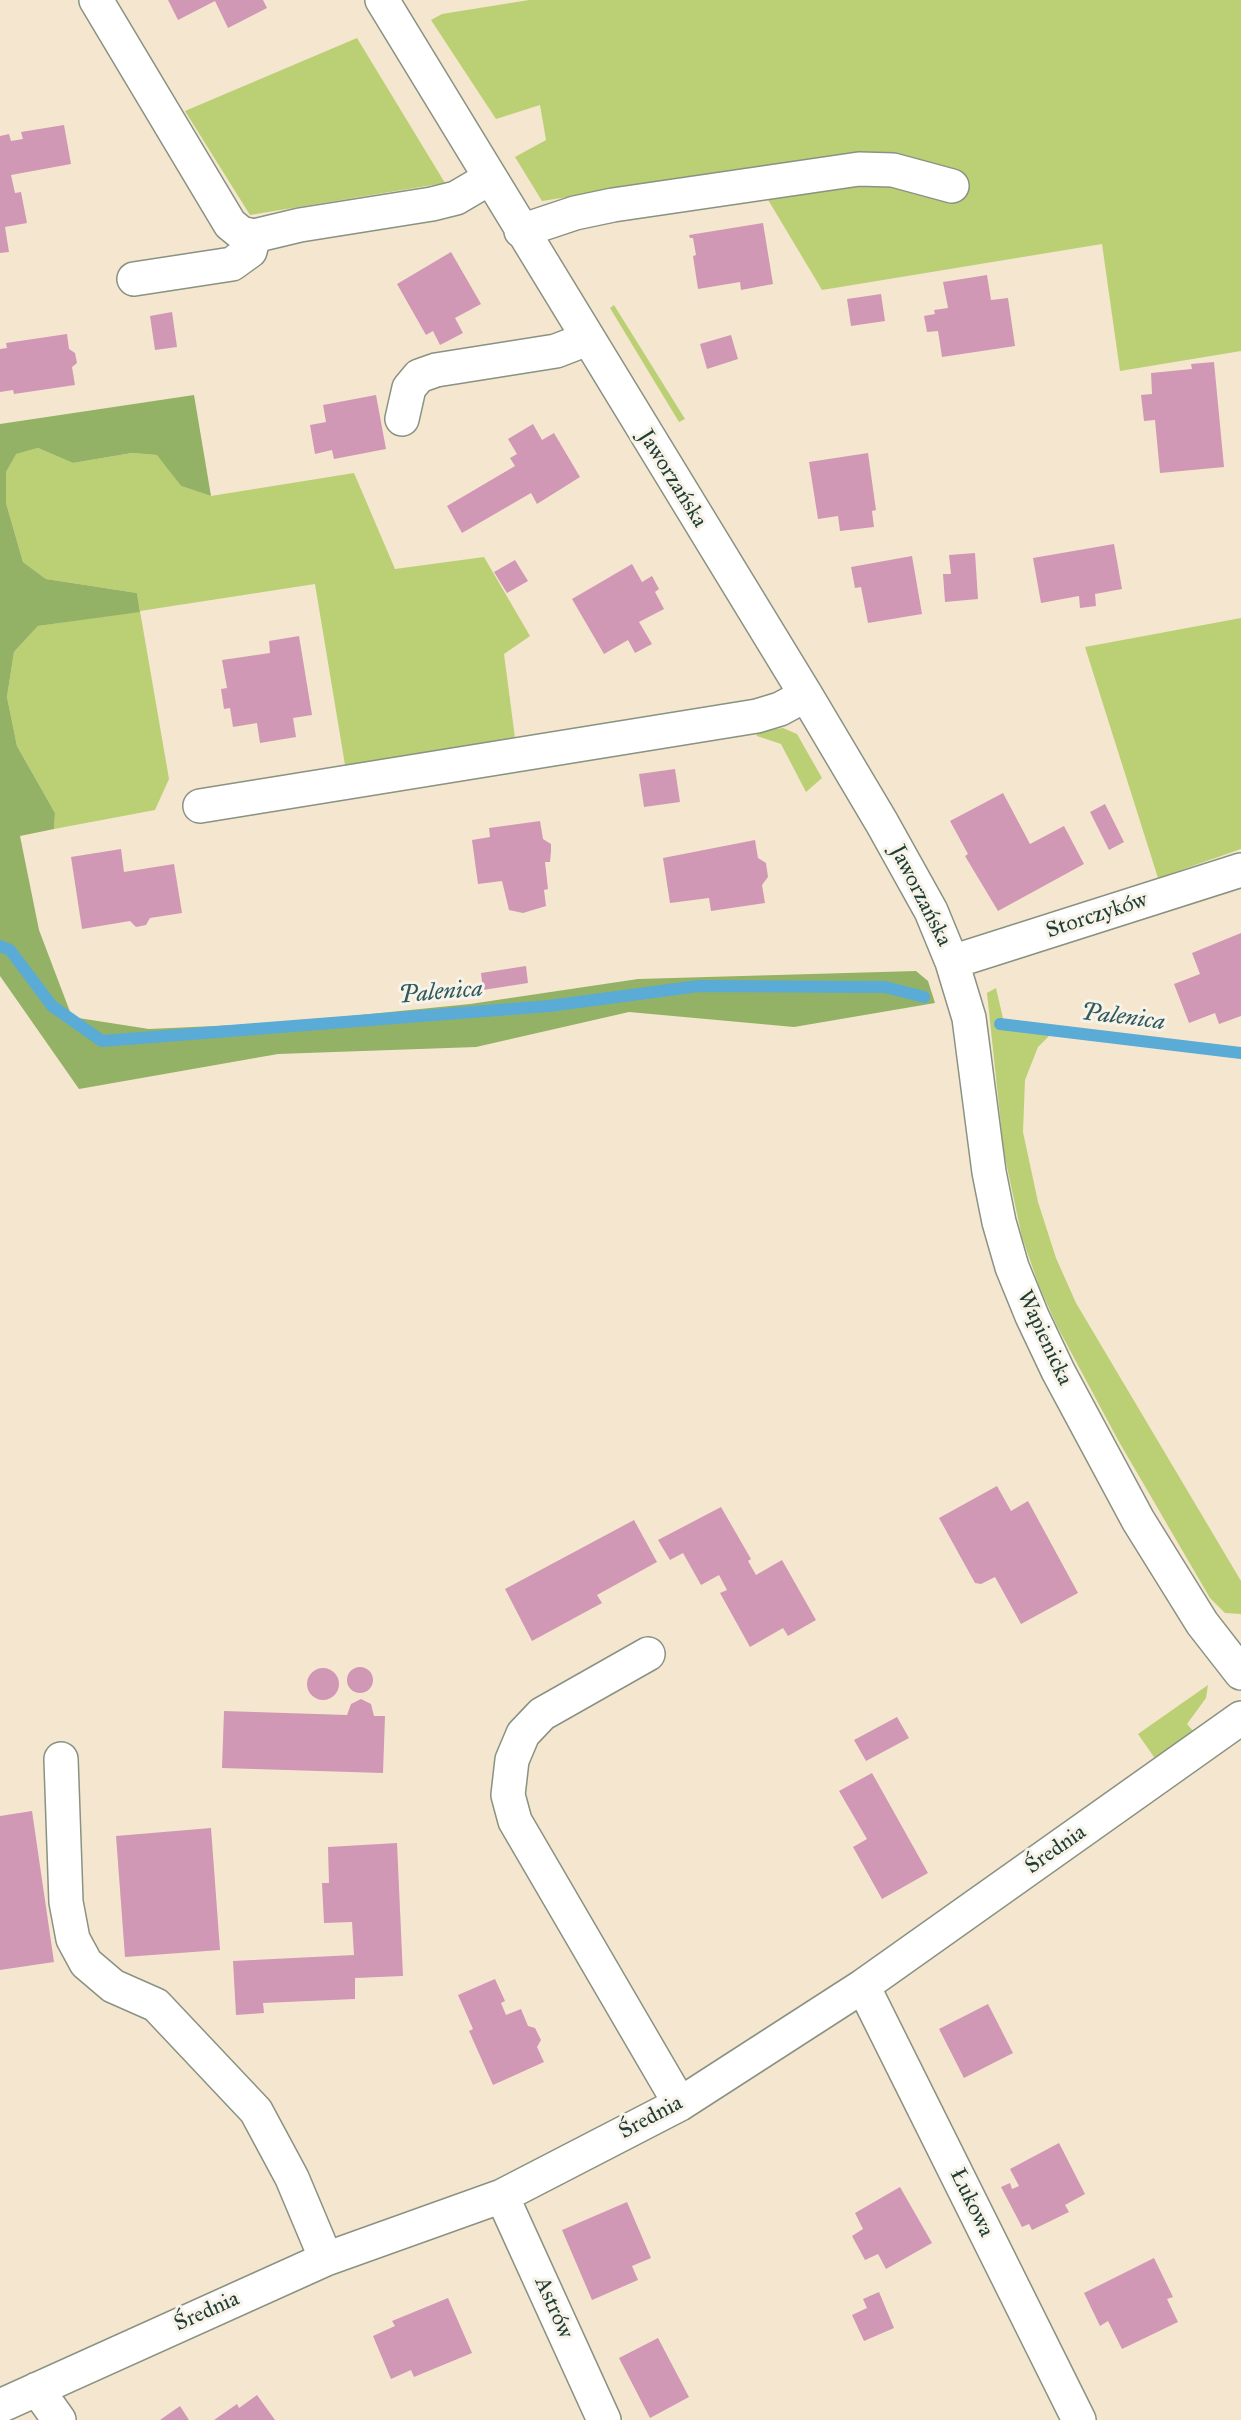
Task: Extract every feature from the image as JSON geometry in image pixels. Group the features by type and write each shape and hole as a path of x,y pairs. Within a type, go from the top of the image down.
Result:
{"street":[{"path":"96,0 230,224 240,233 254,236 300,225 432,204 456,198 490,178"},
{"name":"Jaworzańska","path":"382,0 806,695 908,867 931,911 952,962"},
{"path":"521,231 575,213 613,205 859,169 893,170 952,186"},
{"path":"134,279 232,264 250,251 254,236"},
{"path":"402,419 408,388 419,376 436,370 556,351 587,339"},
{"path":"200,806 757,716 780,709 806,695"},
{"name":"Storczyków","path":"952,962 1241,870"},
{"name":"Wapienicka","path":"952,962 969,1018 989,1172 999,1222 1012,1267 1058,1371 1133,1510 1235,1656"},
{"path":"648,1654 542,1714 523,1734 512,1760 508,1795 514,1821 680,2104"},
{"name":"Średnia","path":"0,2406 326,2259 502,2196 680,2104 863,1986 1241,1718"},
{"path":"61,1759 66,1902 73,1939 86,1963 113,1986 156,2005 256,2111 292,2178 326,2259"},
{"name":"Łukowa","path":"863,1986 1079,2420"},
{"name":"Astrów","path":"502,2196 604,2420"},
{"path":"37,2389 59,2420"}],"green space":[{"path":"529,0 1241,0 1241,351 1120,371 1102,244 822,290 764,193 914,159 858,152 542,201 515,157 546,140 540,105 496,119 431,20 442,14"},
{"path":"357,38 445,183 250,215 185,111"},
{"path":"614,305 685,419 679,422 610,308"},
{"path":"194,395 211,496 181,486 157,455 132,453 73,463 38,448 16,454 6,472 6,503 23,562 46,579 137,593 140,612 38,626 14,652 7,697 17,746 55,813 54,829 20,836 39,930 72,1017 149,1029 280,1023 470,1004 638,979 916,971 928,981 935,1003 794,1027 629,1012 476,1047 278,1054 79,1089 0,976 0,424"},
{"path":"38,448 73,463 132,453 158,455 181,486 211,496 354,473 395,569 484,557 530,636 504,654 515,738 504,746 355,770 345,765 315,584 140,611 137,593 46,579 23,562 6,503 6,472 15,454"},
{"path":"140,611 169,779 155,810 54,829 55,813 17,746 7,697 14,652 38,626"},
{"path":"1241,618 1241,849 1158,878 1085,647"},
{"path":"783,728 797,734 822,778 806,792 781,744 757,736 756,732"},
{"path":"996,988 1005,1027 1051,1034 1038,1047 1025,1080 1023,1132 1038,1202 1056,1258 1076,1303 1241,1581 1241,1614 1225,1613 1210,1598 1118,1440 1057,1326 1039,1286 1022,1237 1004,1153 987,993"},
{"path":"1202,1044 1241,1048 1241,1058 1200,1053"},
{"path":"1208,1685 1206,1698 1187,1724 1194,1732 1164,1756 1154,1757 1138,1734"}],"building":[{"path":"168,0 263,0 267,8 228,28 215,1 178,20"},
{"path":"64,125 71,164 11,175 15,193 21,192 27,223 5,227 9,252 0,253 0,136 9,134 11,141 23,139 21,132"},
{"path":"763,223 773,284 741,290 740,282 698,289 693,256 696,255 693,238 689,235"},
{"path":"451,252 481,304 455,318 463,333 440,345 433,331 426,335 397,284"},
{"path":"987,275 991,300 1008,298 1015,346 942,357 938,331 927,332 924,316 935,314 934,310 948,308 943,282"},
{"path":"881,294 885,321 851,326 847,299"},
{"path":"172,312 177,347 155,350 150,316"},
{"path":"67,334 69,349 75,353 77,363 72,367 75,385 14,394 13,390 0,392 0,349 7,348 6,343"},
{"path":"731,335 738,359 707,369 700,344"},
{"path":"1214,362 1224,467 1160,473 1155,420 1144,421 1141,395 1152,394 1151,373 1192,369 1191,364"},
{"path":"376,395 386,449 334,459 332,450 315,454 310,425 326,422 323,405"},
{"path":"533,424 542,440 554,433 580,477 537,504 531,493 462,533 447,506 515,466 510,458 517,454 508,439"},
{"path":"868,453 876,510 872,511 874,527 840,531 838,516 818,519 809,462"},
{"path":"1114,544 1122,589 1095,594 1096,606 1080,608 1079,596 1041,603 1033,558"},
{"path":"975,553 978,599 945,602 943,574 951,574 949,555"},
{"path":"912,556 922,614 868,623 861,587 855,588 851,567"},
{"path":"515,560 528,581 507,593 494,572"},
{"path":"632,564 642,582 652,576 659,589 655,592 664,609 639,622 652,644 635,653 628,640 604,654 572,599"},
{"path":"299,636 312,715 293,718 296,737 260,743 257,723 233,727 230,708 224,709 221,689 227,688 222,660 270,653 269,641"},
{"path":"675,769 680,802 644,807 639,774"},
{"path":"1003,793 1030,844 1064,826 1084,864 998,911 965,856 968,854 950,821"},
{"path":"1105,804 1124,842 1109,850 1090,812"},
{"path":"540,821 543,839 551,844 550,862 545,862 548,889 544,890 546,906 523,913 509,910 502,881 478,884 472,840 490,837 489,828"},
{"path":"755,840 758,858 766,863 768,877 762,885 765,903 711,911 709,898 670,903 663,858"},
{"path":"121,849 124,872 174,864 182,913 150,918 146,925 136,927 130,921 82,929 71,857"},
{"path":"1241,933 1241,1016 1219,1024 1215,1013 1189,1023 1174,984 1200,974 1192,953"},
{"path":"526,966 528,983 483,990 481,973"},
{"path":"997,1486 1011,1511 1028,1501 1078,1593 1021,1624 995,1577 981,1584 975,1583 939,1518"},
{"path":"721,1507 751,1559 748,1561 756,1575 782,1560 816,1620 788,1636 783,1628 750,1647 720,1593 727,1590 719,1575 701,1585 683,1553 670,1560 658,1540"},
{"path":"634,1520 657,1562 597,1595 602,1603 532,1641 505,1589"},
{"path":"360,1667 370,1670 373,1680 370,1690 360,1693 350,1690 347,1680 350,1670"},
{"path":"323,1668 334,1673 339,1684 334,1695 323,1700 312,1695 307,1684 312,1673"},
{"path":"361,1699 371,1704 374,1716 385,1716 383,1773 222,1768 224,1711 347,1715 351,1704"},
{"path":"897,1717 909,1738 866,1761 854,1740"},
{"path":"872,1773 928,1873 882,1899 853,1847 867,1839 839,1791"},
{"path":"32,1811 54,1962 0,1970 0,1816"},
{"path":"211,1828 220,1950 125,1957 116,1836"},
{"path":"397,1843 403,1976 355,1978 355,1999 263,2003 264,2013 236,2015 233,1961 354,1955 352,1922 324,1923 322,1883 329,1883 328,1847"},
{"path":"495,1979 505,2001 501,2003 506,2015 521,2009 528,2026 535,2028 541,2040 537,2047 544,2062 493,2085 469,2031 473,2029 458,1995"},
{"path":"988,2004 1013,2053 964,2078 939,2029"},
{"path":"1059,2143 1085,2194 1065,2205 1069,2212 1032,2230 1029,2224 1022,2227 1001,2187 1010,2183 1012,2189 1019,2186 1010,2169"},
{"path":"900,2187 932,2243 886,2269 878,2254 865,2260 852,2236 863,2229 855,2213"},
{"path":"627,2202 651,2258 632,2266 638,2280 592,2300 562,2230"},
{"path":"1154,2258 1173,2297 1167,2299 1178,2322 1122,2349 1108,2321 1100,2326 1084,2293"},
{"path":"879,2292 894,2328 864,2341 852,2315 867,2308 863,2299"},
{"path":"448,2298 472,2353 414,2377 411,2370 391,2379 373,2336 395,2326 392,2321"},
{"path":"658,2338 689,2397 650,2418 619,2358"},
{"path":"257,2395 275,2420 214,2420 237,2404 239,2408"},
{"path":"180,2406 189,2420 160,2420"}],"waterway":[{"name":"Palenica","path":"0,946 10,950 52,1006 102,1041 549,1006 699,986 885,987 924,997"},
{"name":"Palenica","path":"1000,1024 1241,1053"}]}
